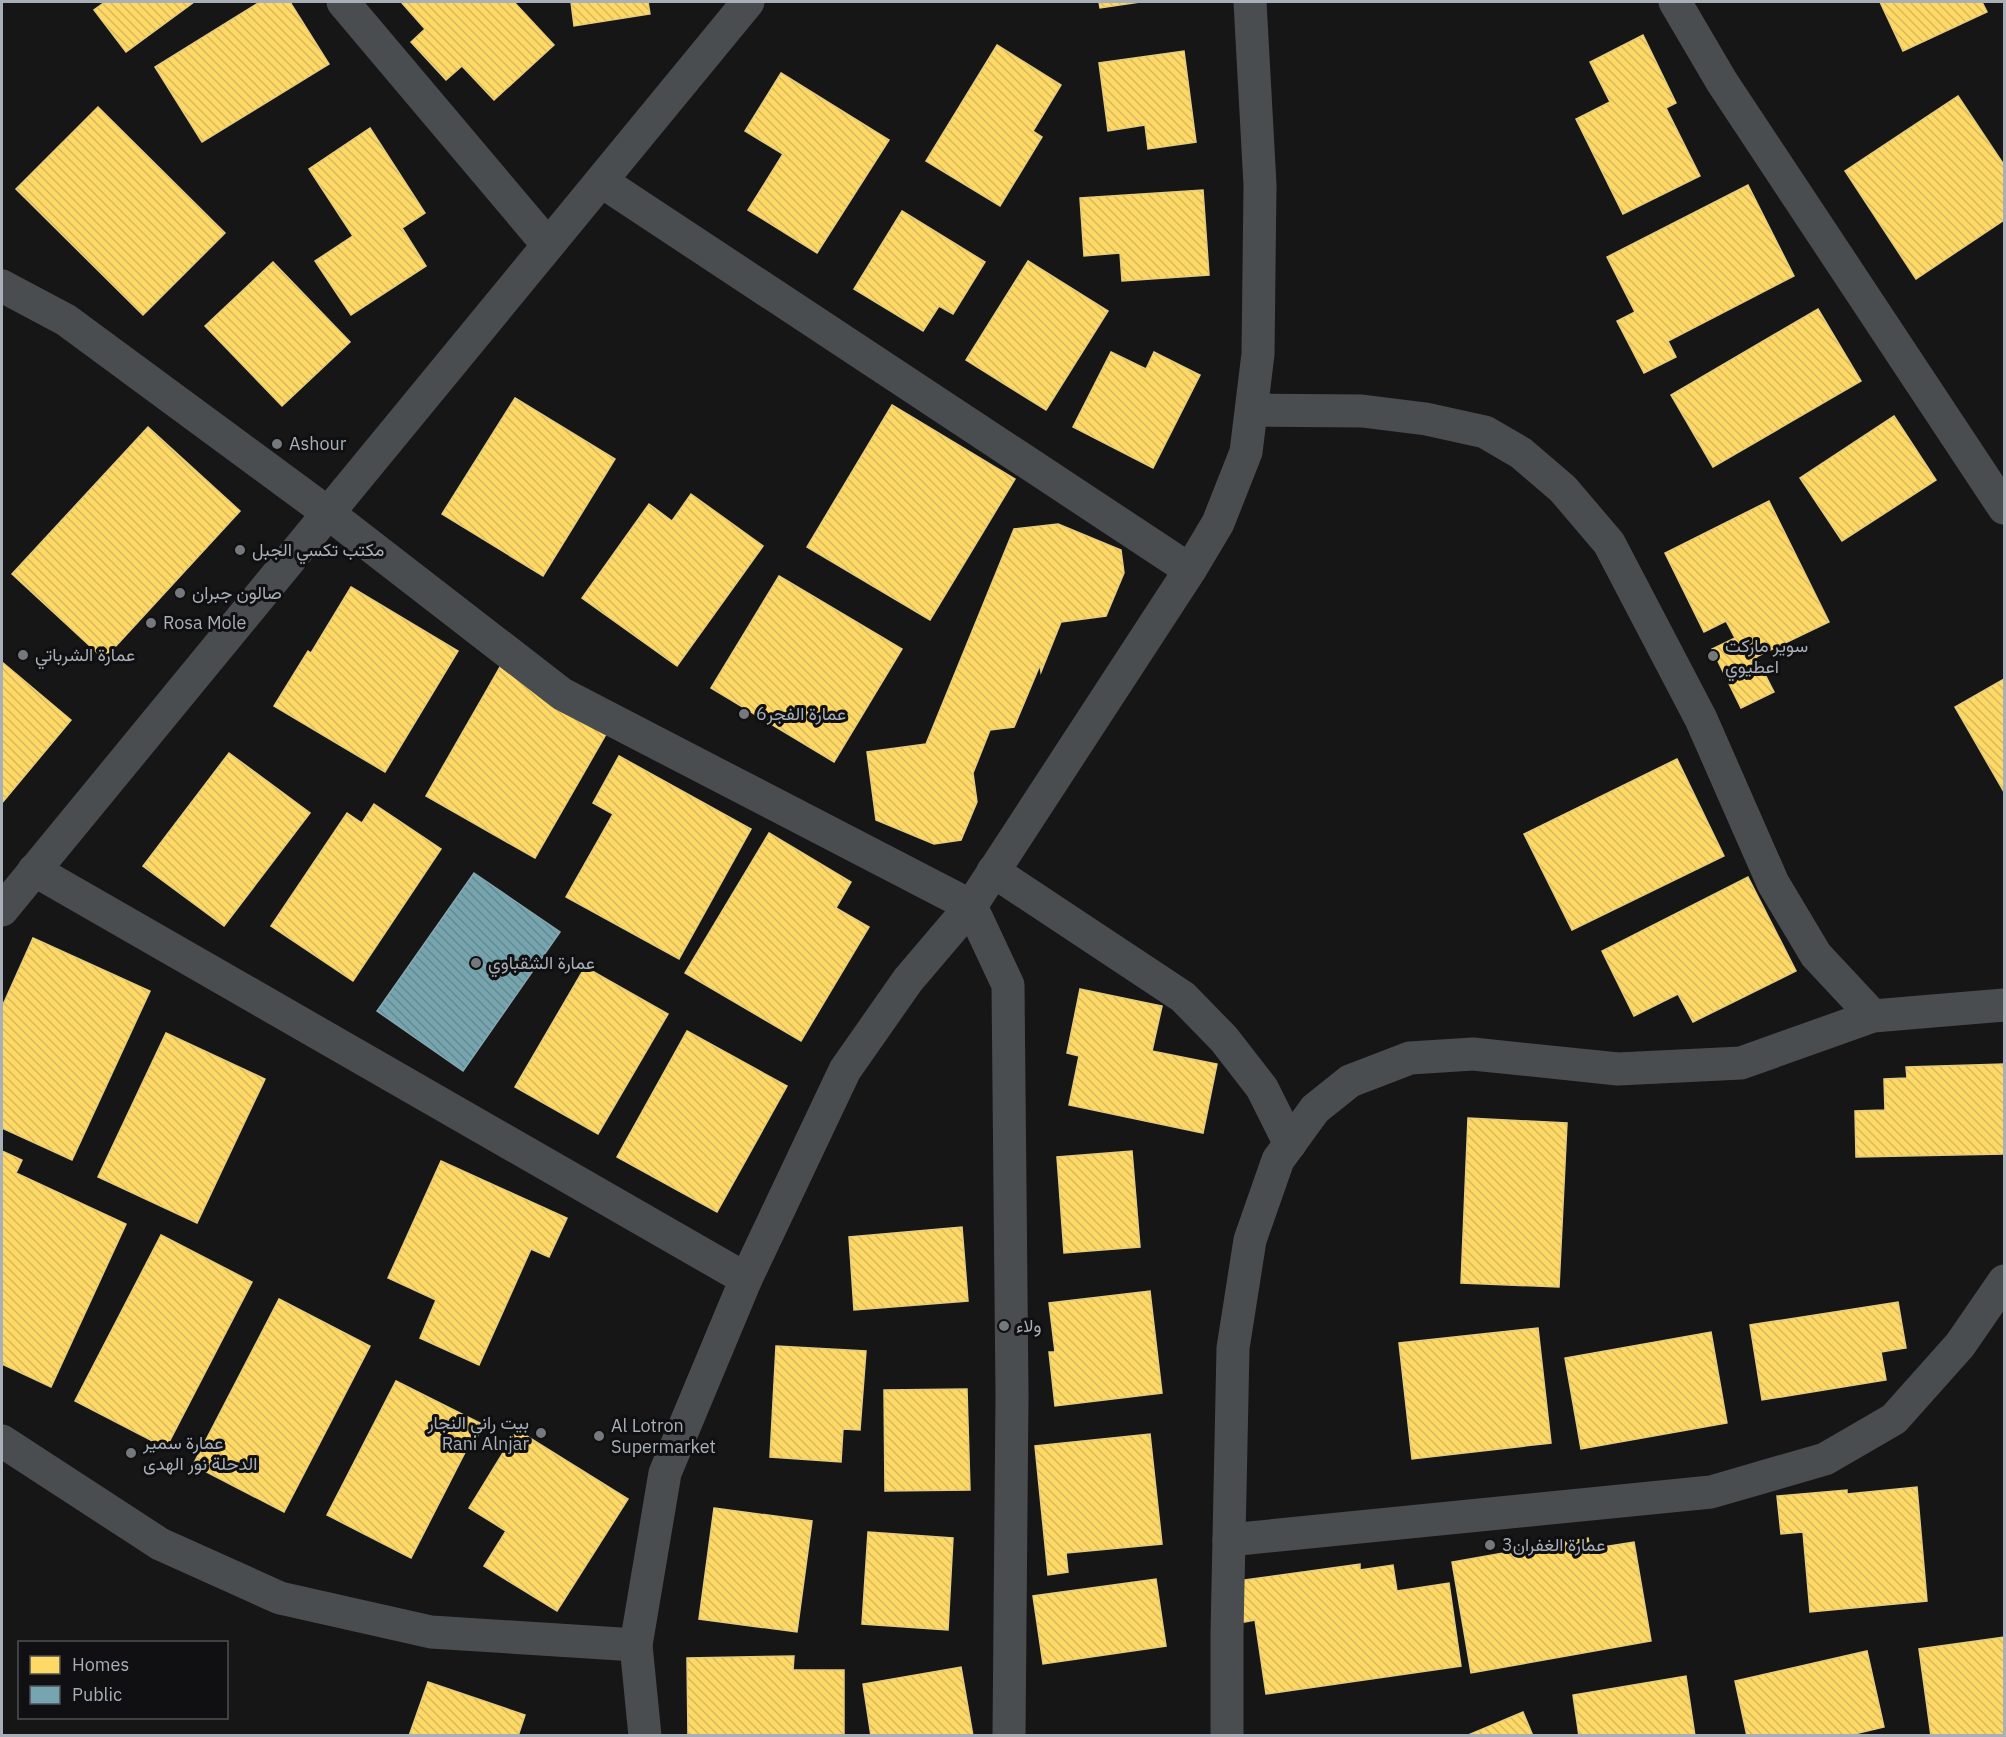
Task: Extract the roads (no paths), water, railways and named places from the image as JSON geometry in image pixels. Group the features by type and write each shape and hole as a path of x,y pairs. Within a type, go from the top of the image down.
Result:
{"street":[{"path":"343,2 548,245"},
{"path":"645,1736 636,1645 665,1473 746,1279 845,1070 908,980 971,906 1190,570 1218,523 1246,452 1258,354 1260,185 1250,2"},
{"path":"1675,2 1722,82 2004,508"},
{"path":"2,910 745,3"},
{"path":"601,181 1190,570"},
{"path":"2,286 66,320 328,513 562,694 971,906 1008,985 1012,1395 1009,1736"},
{"path":"1252,410 1362,411 1426,419 1485,432 1521,453 1563,489 1609,543 1701,719 1773,883 1815,955 1873,1016"},
{"path":"34,870 746,1279"},
{"path":"993,871 1183,997 1224,1039 1262,1088 1290,1144"},
{"path":"1227,1736 1233,1348 1236,1326 1250,1240 1278,1160 1315,1108 1350,1081 1410,1058 1473,1054 1618,1069 1741,1063 1873,1016 2004,1005"},
{"path":"1229,1540 1711,1492 1825,1459 1894,1419 1960,1346 2004,1281"},
{"path":"2,1441 159,1544 280,1598 431,1632 636,1645"}],"place":[{"name":"Ashour","path":"277,444"},
{"name":"مكتب تكسي الجبل","path":"240,550"},
{"name":"صالون جبران","path":"180,593"},
{"name":"Rosa Mole","path":"151,623"},
{"name":"عمارة الشرباتي","path":"23,655"},
{"name":"سوير ماركت اعطيوي","path":"1713,656"},
{"name":"عمارة الفجر6","path":"744,714"},
{"name":"عمارة الشقباوي","path":"476,963"},
{"name":"ولاء","path":"1004,1326"},
{"name":"بيت راني النجار Rani Alnjar","path":"541,1433"},
{"name":"Al Lotron Supermarket","path":"599,1436"},
{"name":"عمارة سمير الدحلة نور الهدى","path":"131,1453"},
{"name":"عمارة الغفران3","path":"1490,1545"}]}
